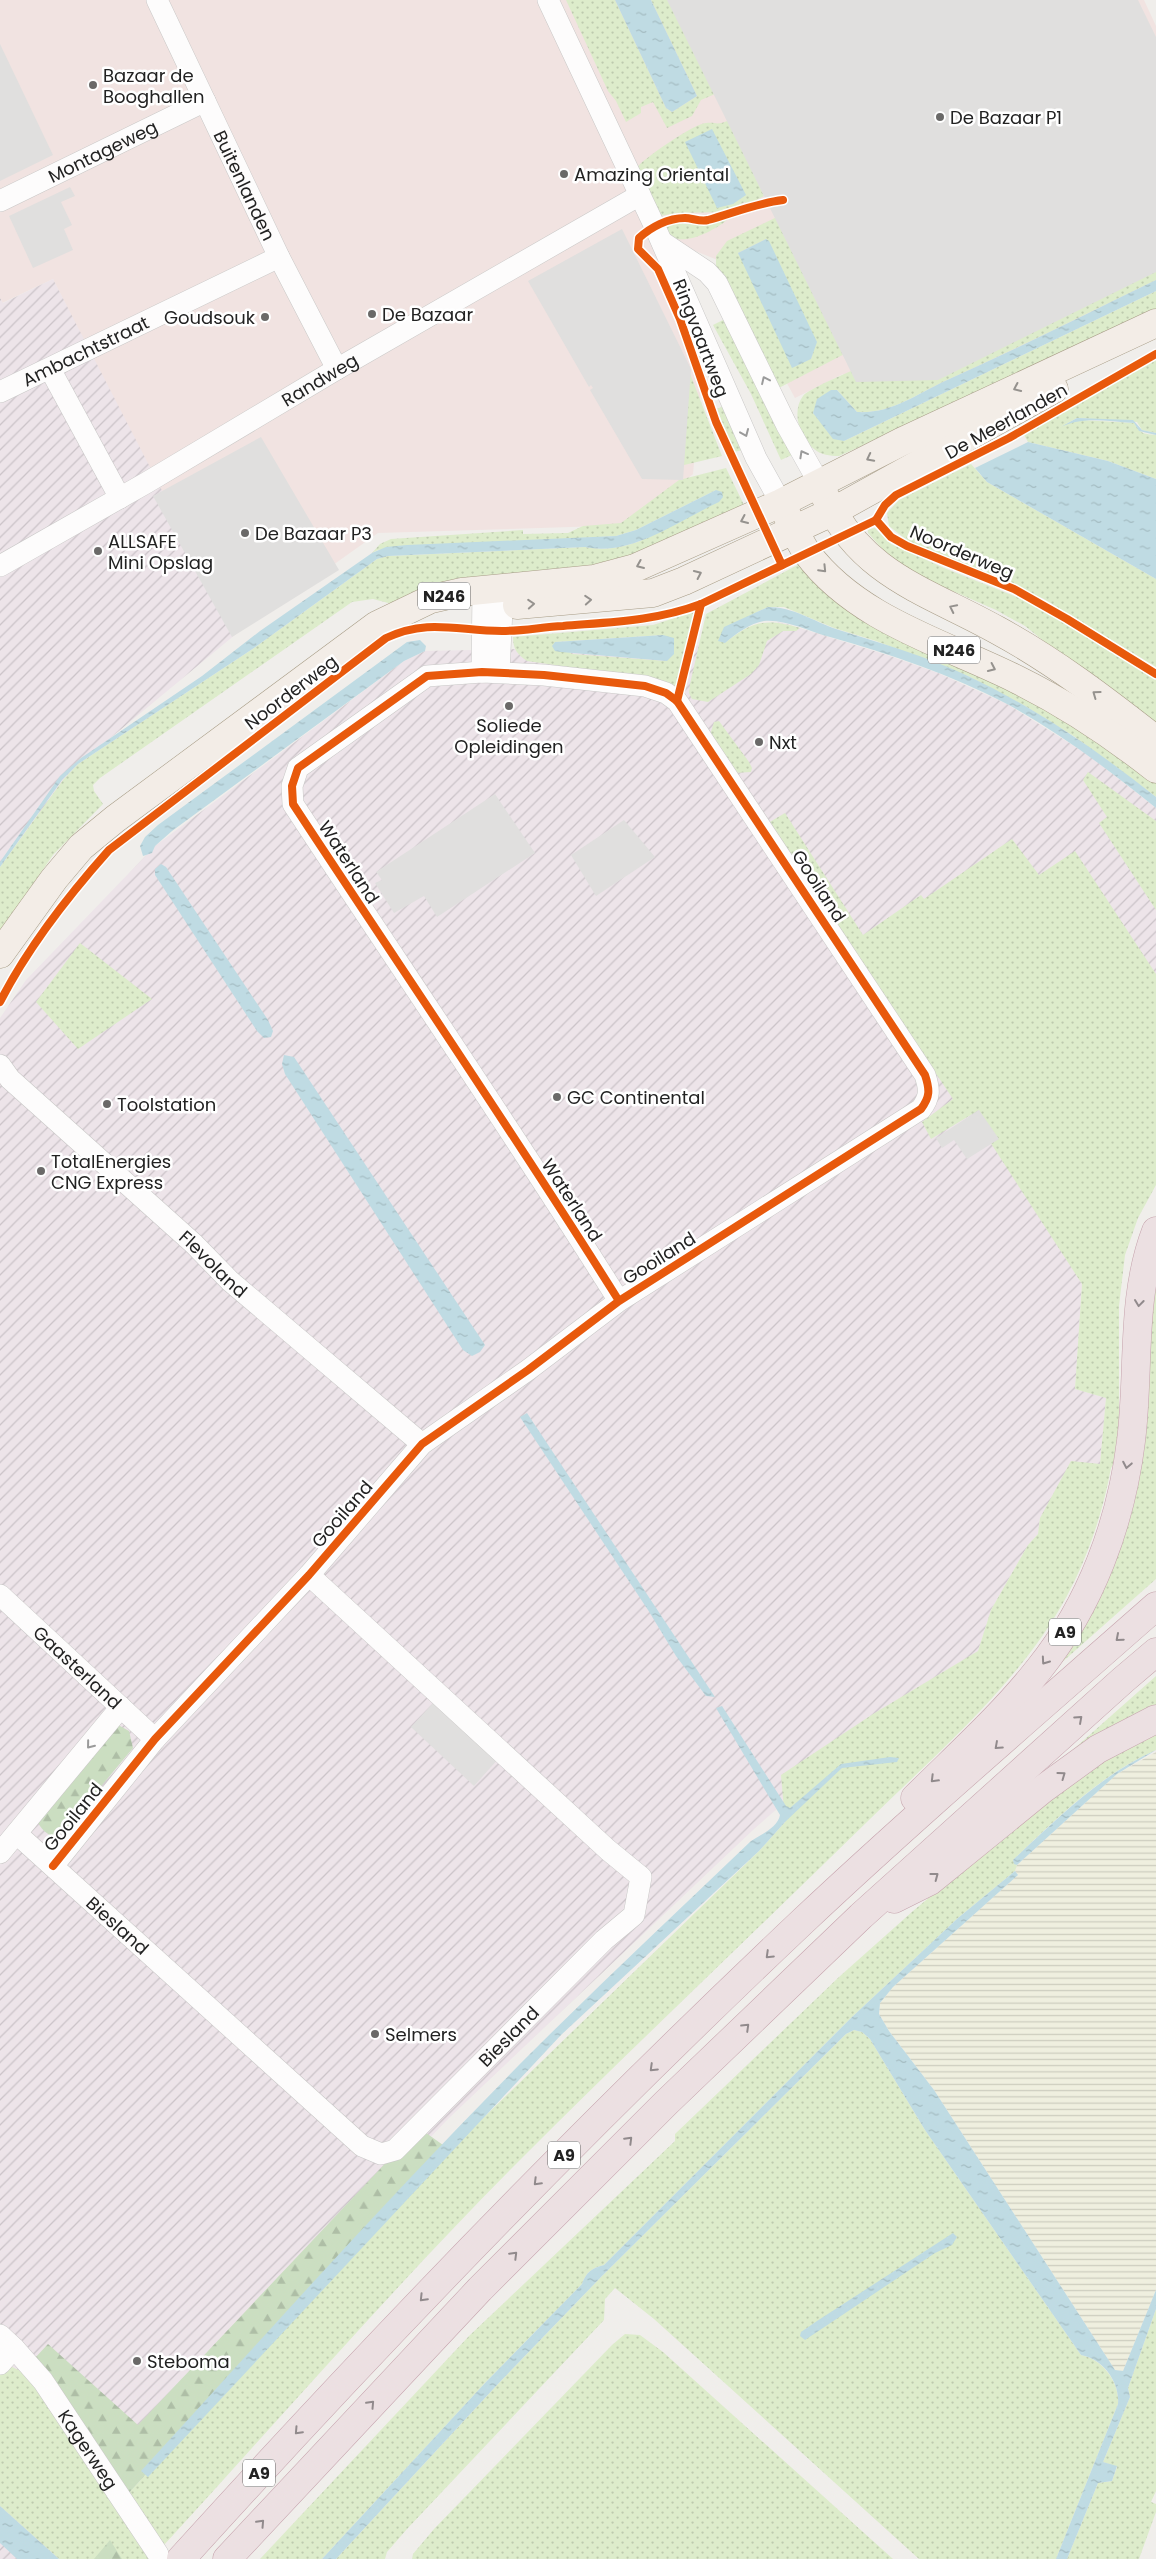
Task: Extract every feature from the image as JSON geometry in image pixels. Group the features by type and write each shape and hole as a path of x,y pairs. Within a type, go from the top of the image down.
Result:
{"highway":[{"name":"A9","path":"804,1921 852,1857 887,1826 1024,1687 1039,1669 1082,1605 1110,1537 1120,1499 1131,1441 1135,1392 1136,1320 1147,1255 1156,1231"},
{"name":"A9","path":"175,2555 474,2245 804,1921 1156,1606"},
{"name":"A9","path":"227,2559 480,2289 666,2103 861,1916 1122,1680 1156,1652"},
{"name":"A9","path":"861,1916 930,1881 1043,1789 1098,1749 1156,1719"}],"main road":[{"name":"De Meerlanden","path":"819,483 901,442 1156,323"},
{"name":"De Meerlanden","path":"832,512 1156,332"},
{"name":"Noorderweg","path":"0,954 54,879 81,848 108,825 377,625 406,609 443,611 493,598 594,579 635,568 781,503 819,483"},
{"name":"N246","path":"819,483 832,512 846,534 898,579 997,630 1066,672 1156,740"},
{"name":"N246","path":"781,503 807,553 857,600 890,621 1017,679 1078,714 1156,769"},
{"name":"Noorderweg","path":"493,598 615,598 653,593 832,512"}],"street":[{"name":"Buitenlanden","path":"157,0 279,258 336,369"},
{"name":"Ringvaartweg","path":"548,0 662,242 756,458 781,503"},
{"name":"Montageweg","path":"0,201 205,100"},
{"name":"Randweg","path":"0,566 120,498 336,369 640,195"},
{"name":"Ringvaartweg","path":"662,242 707,272 717,283 786,424 819,483"},
{"name":"Ambachtstraat","path":"0,392 279,258"},
{"path":"50,368 120,498"},
{"path":"491,672 493,598"},
{"name":"Waterland","path":"619,1302 545,1183 478,1087 293,804 292,786 298,768 427,676 491,672 645,686 666,693"},
{"name":"Gooiland","path":"53,1866 155,1739 309,1575 422,1444 528,1370 619,1302 921,1109 928,1100 930,1088 925,1075 677,701 666,693"},
{"name":"Flevoland","path":"3,1074 194,1244 230,1281 422,1444"},
{"name":"Biesland","path":"17,1834 362,2146 381,2154 395,2150 597,1947 634,1915 641,1877 608,1850 309,1575"},
{"name":"Gaasterland","path":"0,1595 155,1739"},
{"name":"Gooiland","path":"0,1853 121,1707"},
{"path":"0,2364 7,2342"},
{"name":"Kagerweg","path":"7,2342 44,2381 175,2555"}],"shaded area":[{"name":"De Bazaar","path":"0,0 1144,0 1156,26 1156,289 939,389 852,391 843,374 795,398 720,261 678,244 657,254 696,357 701,384 693,474 634,525 378,533 232,637 53,279 2,303 0,298"},
{"name":"De Bazaar P1","path":"667,0 1138,0 1156,37 1156,272 938,380 856,382"},
{"path":"0,44 53,155 0,181"},
{"path":"70,187 75,196 61,202 72,225 64,229 73,250 33,268 9,216"},
{"path":"622,229 691,369 683,480 642,479 590,390 593,388 591,385 589,387 528,281"},
{"path":"53,279 236,634 73,769 0,866 0,298 3,303"},
{"name":"De Bazaar P3","path":"261,437 339,570 232,637 153,496"},
{"path":"780,622 938,673 1007,704 1087,754 1156,808 1156,1083 1035,1208 1082,1284 1075,1389 1106,1398 1100,1464 1040,1518 1038,1534 1028,1545 991,1610 978,1651 845,1749 753,1830 449,2118 123,2457 80,2530 55,2559 0,2559 0,1018 26,980 155,846 404,661 425,651 719,645"},
{"path":"495,794 535,853 437,917 424,896 394,913 375,883 382,880 376,872"},
{"path":"624,820 655,857 596,896 571,855"},
{"path":"979,1110 999,1139 967,1159 954,1140 942,1148 936,1138"},
{"path":"435,1701 499,1758 474,1786 411,1727"}],"green space":[{"path":"566,0 615,0 666,108 672,112 697,96 651,0 669,0 715,94 701,100 692,116 667,128 653,102 641,107 641,113 626,122 616,101 608,91"},
{"path":"729,120 764,196 747,205 745,202 723,212 678,213 659,216 638,166 681,134 706,123 719,123"},
{"path":"783,214 858,347 773,391 716,267 716,256 727,241","holes":["766,239 813,352 811,359 738,253"]},
{"path":"727,220 708,232 693,238 678,239 672,237 664,228 676,223 700,225"},
{"path":"1156,263 1156,280 892,407 869,412 857,412 837,390 825,395 813,413 844,441 1156,291 1156,314 839,456 820,453 809,444 801,432 798,417 799,402 806,393 828,381 858,368"},
{"path":"729,317 794,454 781,460 751,394 713,325"},
{"path":"1156,359 1156,433 1142,430 1137,422 1077,418 1058,428 1072,421 1081,420 1134,423 1142,432 1156,435 1156,479 1108,461 1028,442 1024,435"},
{"path":"689,371 722,456 680,466"},
{"path":"723,406 743,450 734,452 717,409"},
{"path":"971,464 987,482 1156,579 1156,667 1044,599 912,544 889,526 887,513 899,500"},
{"path":"726,468 746,509 586,573 392,604 373,599 352,602 100,778 93,785 94,791 103,804 53,855 0,932 0,867 63,780 78,764 254,648 377,559 388,556 621,547 639,542 656,534 688,513 716,490 636,530 616,536 378,550 372,553 380,544 391,539 523,530 523,534 568,533 583,526 621,523 679,480"},
{"path":"875,528 891,544 944,568 1034,604 1156,680 1156,731 1025,626 996,610 916,575 884,551 868,533 868,529"},
{"path":"803,562 1001,679 1156,781 1156,797 1075,737 1025,706 968,676 876,641 834,628 784,607 768,607 757,612 725,643 743,630 760,624 778,623 800,628 796,631 783,631 767,641 759,665 751,674 708,702 692,699 689,693 690,684 706,614"},
{"path":"693,612 696,613 677,688 665,681 527,661 516,651 513,641 513,637 653,625","holes":["663,635 667,661 572,654 555,642"]},
{"path":"719,721 749,762 752,768 751,772 734,773 710,735 714,722"},
{"path":"1088,772 1156,821 1156,910 1099,823 1107,817 1083,780"},
{"path":"785,813 863,935 921,895 924,899 1012,839 1039,875 1075,851 1156,974 1156,1185 1138,1218 1125,1255 1119,1306 1119,1430 1116,1460 1111,1468 1094,1534 1077,1576 1056,1616 1024,1660 983,1708 478,2202 387,2299 164,2545 128,2494 318,2285 450,2150 759,1851 785,1822 781,1775 873,1714 978,1651 991,1610 1028,1545 1038,1534 1040,1518 1071,1461 1100,1464 1106,1398 1075,1389 1082,1284 990,1142 979,1110 931,1139 922,1122 953,1099 768,823"},
{"path":"80,943 152,999 78,1049 36,1002"},
{"path":"1156,1245 1156,1579 1034,1687 1093,1598"},
{"path":"1156,1676 1156,1710 1031,1787"},
{"path":"120,1726 129,1731 133,1748 63,1832 56,1837 46,1833 37,1820 113,1727"},
{"path":"1156,1729 1156,1750 1116,1772 1080,1799 1046,1829 1013,1860 1017,1865 1015,1871 958,1918 852,2017 604,2265 593,2269 585,2276 582,2284 485,2383 322,2559 260,2559 469,2336 675,2141 675,2134 839,1977 913,1911 1062,1787"},
{"path":"1156,1752 1156,2290 1123,2371 1115,2370 934,2090 889,2031 879,2014 880,2003 893,1987 1018,1875 1015,1871 1017,1865 1117,1774"},
{"path":"854,2030 862,2032 870,2039 925,2130 1081,2355 1096,2361 1113,2380 1118,2396 1118,2404 1056,2559 919,2559 654,2319 615,2288 605,2299 604,2320 407,2529 387,2552 385,2559 336,2559 497,2385 602,2276 846,2034"},
{"path":"422,2130 450,2150 318,2285 128,2494 34,2359 48,2344 138,2425 398,2150"},
{"path":"1156,2309 1156,2491 1151,2502 1156,2504 1156,2512 1139,2559 1067,2559 1098,2483 1112,2481 1117,2467 1103,2462 1130,2397 1128,2388"},
{"path":"625,2334 640,2335 663,2352 893,2559 412,2559 413,2554 434,2529 612,2345"},
{"path":"0,2366 10,2366 29,2375 149,2559 59,2559 0,2506"},
{"path":"110,2540 122,2559 94,2559"}],"water":[{"path":"615,0 651,0 697,96 672,112 666,108"},
{"path":"712,129 746,195 733,204 717,208 685,142"},
{"path":"766,239 769,241 817,342 811,359 792,368 738,253"},
{"path":"1156,280 1156,291 844,441 833,439 813,413 817,399 831,390 837,390 857,412 869,412 892,407"},
{"path":"1077,418 1133,420 1142,430 1156,433 1156,435 1139,431 1134,423 1104,421 1076,422 1057,429"},
{"path":"1028,442 1108,461 1156,479 1156,579 987,482 975,468"},
{"path":"716,490 722,492 723,497 719,502 654,535 620,547 388,556 377,559 254,648 78,764 62,780 0,867 0,862 60,776 81,758 202,676 260,631 372,553 386,547 407,545 616,536 636,530"},
{"path":"768,607 786,609 836,629 919,656 993,688 1066,731 1112,763 1156,797 1156,808 1084,753 1027,715 986,693 920,666 781,622 764,621 754,624 748,626 725,643 718,641 724,627"},
{"path":"663,635 674,638 674,654 667,661 561,652 555,651 552,646 555,642"},
{"path":"420,640 426,646 425,651 404,661 172,831 155,846 152,853 143,856 140,846 145,837 158,825 407,642"},
{"path":"161,864 166,867 268,1020 273,1031 271,1037 264,1038 257,1031 155,875 155,869"},
{"path":"284,1055 294,1057 485,1345 480,1352 472,1356 463,1350 285,1074 282,1064"},
{"path":"527,1413 715,1697 706,1696 676,1656 648,1610 520,1417"},
{"path":"722,1706 786,1806 790,1808 841,1764 890,1757 899,1758 897,1762 842,1768 785,1822 759,1851 561,2035 148,2477 141,2471 334,2259 432,2155 532,2052 614,1972 751,1841 768,1830 779,1819 780,1815 716,1708"},
{"path":"1156,1750 1117,1774 1017,1865 1014,1864 1013,1860 1080,1799 1116,1772"},
{"path":"1015,1871 1018,1875 893,1987 880,2003 879,2014 889,2031 934,2090 1115,2370 1123,2371 1156,2290 1156,2309 1128,2388 1130,2397 1103,2462 1117,2466 1112,2481 1098,2483 1067,2559 1056,2559 1118,2404 1118,2396 1113,2380 1103,2366 1089,2357 1081,2355 925,2130 870,2039 862,2032 854,2030 846,2034 602,2276 497,2385 336,2559 322,2559 485,2383 582,2284 585,2276 593,2269 604,2265 852,2017 958,1918"},
{"path":"953,2233 957,2237 952,2245 935,2253 805,2340 800,2336 801,2332 817,2321"},
{"path":"0,2506 59,2559 17,2559 0,2543"}],"cycle path":[{"path":"782,565 716,422 680,319 658,269 638,249 639,238 666,221 679,218 708,220 754,206 783,200"},
{"path":"876,520 885,505 896,495 1009,438 1156,354"},
{"path":"876,520 891,537 907,546 1014,589 1156,674"},
{"path":"0,1002 36,942 79,885 109,850 386,638 416,628 443,627 510,631 615,622 684,610 701,604 876,520"},
{"path":"677,701 701,604"},
{"path":"53,1866 155,1739 309,1575 422,1444 528,1370 619,1301 921,1109 928,1097 928,1085 925,1075 677,701 666,693 645,686 544,675 482,672 427,676 298,768 292,786 293,804 619,1301"}],"place":[{"name":"Bazaar de Booghallen","path":"93,85"},
{"name":"De Bazaar P1","path":"940,117"},
{"name":"Amazing Oriental","path":"564,174"},
{"name":"De Bazaar","path":"372,314"},
{"name":"Goudsouk","path":"265,317"},
{"name":"De Bazaar P3","path":"245,533"},
{"name":"ALLSAFE Mini Opslag","path":"98,551"},
{"name":"Soliede Opleidingen","path":"509,706"},
{"name":"Nxt","path":"759,742"},
{"name":"GC Continental","path":"557,1097"},
{"name":"Toolstation","path":"107,1104"},
{"name":"TotalEnergies CNG Express","path":"41,1171"},
{"name":"Selmers","path":"375,2034"},
{"name":"Steboma","path":"137,2361"}]}
